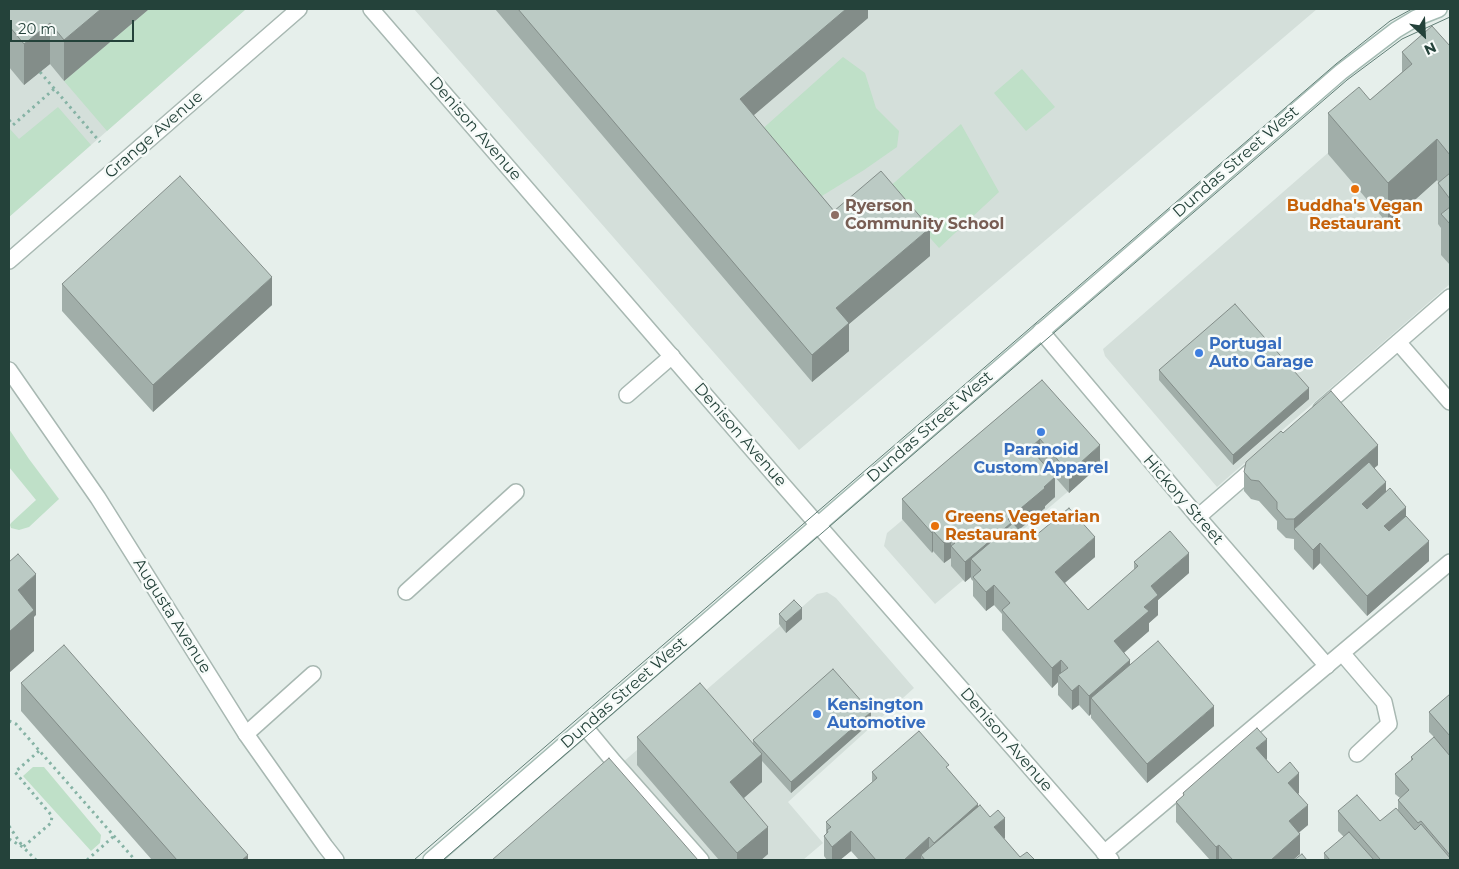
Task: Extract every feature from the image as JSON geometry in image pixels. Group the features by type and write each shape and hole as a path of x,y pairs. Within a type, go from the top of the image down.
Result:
{"street":[{"name":"Grange Avenue","path":"9,261 299,9"},
{"name":"Denison Avenue","path":"371,9 1108,856"},
{"name":"Dundas Street West","path":"431,860 1341,72 1396,30 1416,18 1439,9"},
{"path":"1309,420 1450,297"},
{"name":"Hickory Street","path":"1041,331 1327,666"},
{"path":"1398,342 1450,402"},
{"path":"627,395 672,356"},
{"name":"Augusta Avenue","path":"9,370 98,498 246,734 336,860"},
{"path":"1198,517 1272,452"},
{"path":"406,592 516,492"},
{"path":"1108,856 1450,562"},
{"path":"1342,653 1384,702 1389,724 1357,754"},
{"path":"246,734 313,674"},
{"path":"585,728 702,860"}],"path":[{"path":"40,72 100,142"},
{"path":"9,120 13,125 54,89"},
{"path":"9,722 16,724 135,860"},
{"path":"23,847 51,823 52,816 15,772 39,751"},
{"path":"9,826 23,847 36,860"},
{"path":"87,860 114,836"},
{"path":"9,839 23,847"}],"shaded area":[{"path":"9,9 246,9 9,217"},
{"name":"Ryerson Community School","path":"414,9 1317,9 799,450"},
{"path":"1450,65 1450,284 1217,487 1105,356 1103,349 1399,91"},
{"path":"1047,398 1103,462 935,604 884,546 887,533"},
{"path":"827,592 836,598 914,688 788,802 823,843 803,860 510,860 817,594"}],"green space":[{"path":"149,9 246,9 107,131 64,81"},
{"path":"843,57 865,73 876,108 899,131 897,147 817,199 759,132"},
{"path":"1022,69 1055,107 1026,131 994,93"},
{"path":"58,107 91,145 9,217 9,128 19,139"},
{"path":"961,124 999,192 939,248 887,189"},
{"path":"9,429 59,499 29,527 19,530 11,528 11,523 36,500 9,467"},
{"path":"33,767 44,767 101,835 100,843 91,851 23,776"}],"building":[{"path":"9,9 101,9 64,40 50,23 24,44 9,26"},
{"path":"518,9 846,9 740,99 834,211 881,171 930,228 836,308 849,323 812,355"},
{"path":"1432,26 1450,46 1450,155 1437,139 1388,183 1328,113 1359,87 1370,100 1412,64 1402,52"},
{"path":"1450,173 1450,199 1438,183"},
{"path":"180,176 272,277 153,385 62,284"},
{"path":"1450,207 1450,224 1441,214"},
{"path":"1235,304 1309,388 1233,455 1159,370"},
{"path":"1042,380 1100,445 1069,473 1040,439 1030,448 1055,477 1045,488 1008,519 1011,523 965,562 951,546 955,543 951,538 944,543 933,531 932,533 902,499"},
{"path":"1331,391 1378,445 1294,519 1286,519 1277,509 1277,502 1259,481 1251,480 1244,472 1246,462"},
{"path":"1369,462 1386,482 1362,504 1367,509 1390,488 1406,507 1384,526 1389,531 1406,516 1429,541 1367,596 1320,543 1313,550 1294,529"},
{"path":"1069,508 1095,537 1055,572 1088,610 1138,566 1134,562 1170,531 1189,553 1151,586 1158,595 1144,607 1149,611 1114,641 1130,660 1089,696 1079,685 1072,691 1058,675 1068,668 1061,660 1052,668 1002,610 1010,603 994,585 986,592 973,577 981,570 971,559 1013,523 1029,541"},
{"path":"18,554 36,574 18,590 34,610 9,632 9,562"},
{"path":"794,600 802,608 786,622 779,614"},
{"path":"1158,641 1214,706 1147,764 1091,698"},
{"path":"64,645 248,855 242,860 177,860 21,683"},
{"path":"833,669 871,712 791,782 753,740"},
{"path":"700,683 762,754 730,782 768,827 737,853 637,737"},
{"path":"1450,694 1450,736 1429,712"},
{"path":"1257,728 1267,739 1256,748 1278,773 1290,762 1299,773 1288,783 1308,805 1289,821 1300,834 1271,860 1233,860 1219,845 1216,847 1176,802 1184,795 1183,793"},
{"path":"919,731 949,765 946,767 978,804 934,843 929,837 904,860 876,860 851,831 832,847 824,836 831,827 826,822 877,778 872,772"},
{"path":"1434,737 1450,756 1450,855 1421,821 1418,823 1398,800 1409,790 1395,774 1413,759 1411,757"},
{"path":"609,758 698,860 492,860"},
{"path":"1357,795 1380,821 1396,808 1415,830 1421,824 1450,860 1379,860 1338,811"},
{"path":"980,805 990,817 998,810 1005,818 994,827 1020,857 1027,852 1035,860 925,860 921,855"},
{"path":"1349,832 1374,860 1330,860 1324,853"},
{"path":"1302,854 1307,860 1294,860"}],"tram line":[{"path":"414,860 1336,64 1390,21 1412,9"},
{"path":"443,860 1347,80 1402,39 1450,17"}],"place":[{"name":"Buddha's Vegan Restaurant","path":"1355,189"},
{"name":"Ryerson Community School","path":"835,215"},
{"name":"Portugal Auto Garage","path":"1199,353"},
{"name":"Paranoid Custom Apparel","path":"1041,432"},
{"name":"Greens Vegetarian Restaurant","path":"935,526"},
{"name":"Kensington Automotive","path":"817,714"}]}
